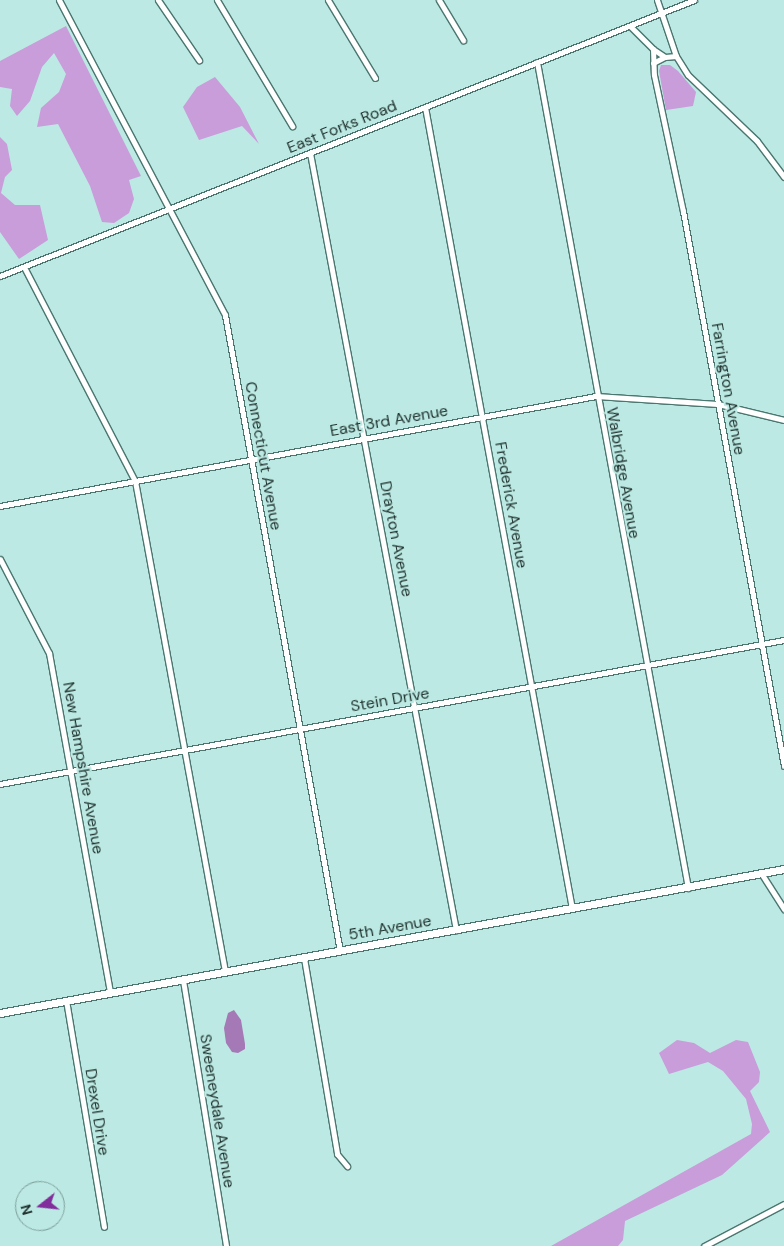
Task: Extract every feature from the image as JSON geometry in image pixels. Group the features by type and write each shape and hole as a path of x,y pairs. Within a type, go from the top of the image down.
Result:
{"main road":[{"name":"5th Avenue","path":"0,1013 784,869"}],"street":[{"name":"Connecticut Avenue","path":"59,0 225,315 340,951"},
{"path":"158,0 199,60"},
{"path":"217,0 292,126"},
{"path":"328,0 375,78"},
{"path":"439,0 463,40"},
{"path":"657,0 676,56 701,90 757,141 784,177"},
{"name":"East Forks Road","path":"0,276 694,0"},
{"path":"630,26 653,49 665,57"},
{"name":"Farrington Avenue","path":"653,49 653,62 784,766"},
{"path":"653,62 665,57 676,56"},
{"name":"Walbridge Avenue","path":"537,62 596,396 688,888"},
{"name":"Frederick Avenue","path":"425,107 572,909"},
{"name":"Drayton Avenue","path":"310,153 416,708 456,930"},
{"path":"24,267 135,481 226,972"},
{"name":"East 3rd Avenue","path":"0,506 596,396 718,404 784,420"},
{"name":"New Hampshire Avenue","path":"0,559 49,653 110,992"},
{"name":"Stein Drive","path":"0,784 784,640"},
{"path":"761,873 784,909"},
{"path":"304,958 337,1154 347,1166"},
{"name":"Sweeneydale Avenue","path":"183,980 226,1246"},
{"name":"Drexel Drive","path":"66,1000 104,1227"},
{"path":"704,1246 784,1204"}],"shaded area":[{"path":"66,26 141,176 129,180 134,199 129,213 114,223 102,222 90,186 58,124 37,127 41,108 59,92 66,74 54,53 42,67 30,101 17,116 10,106 12,89 0,87 0,61"},
{"path":"661,65 670,65 678,71 696,92 693,106 666,110 659,71"},
{"path":"215,77 240,107 259,144 242,126 199,140 183,107 197,87"},
{"path":"0,137 7,144 12,170 5,177 1,193 15,205 40,205 48,240 19,259 0,232"},
{"path":"234,1010 241,1020 245,1044 245,1049 238,1053 232,1052 226,1043 224,1028 228,1013"},
{"path":"677,1040 694,1043 710,1053 736,1040 748,1042 760,1072 759,1082 750,1091 770,1132 722,1175 625,1221 623,1240 618,1246 551,1246 751,1134 752,1124 746,1099 723,1071 708,1062 669,1074 659,1053"}]}
